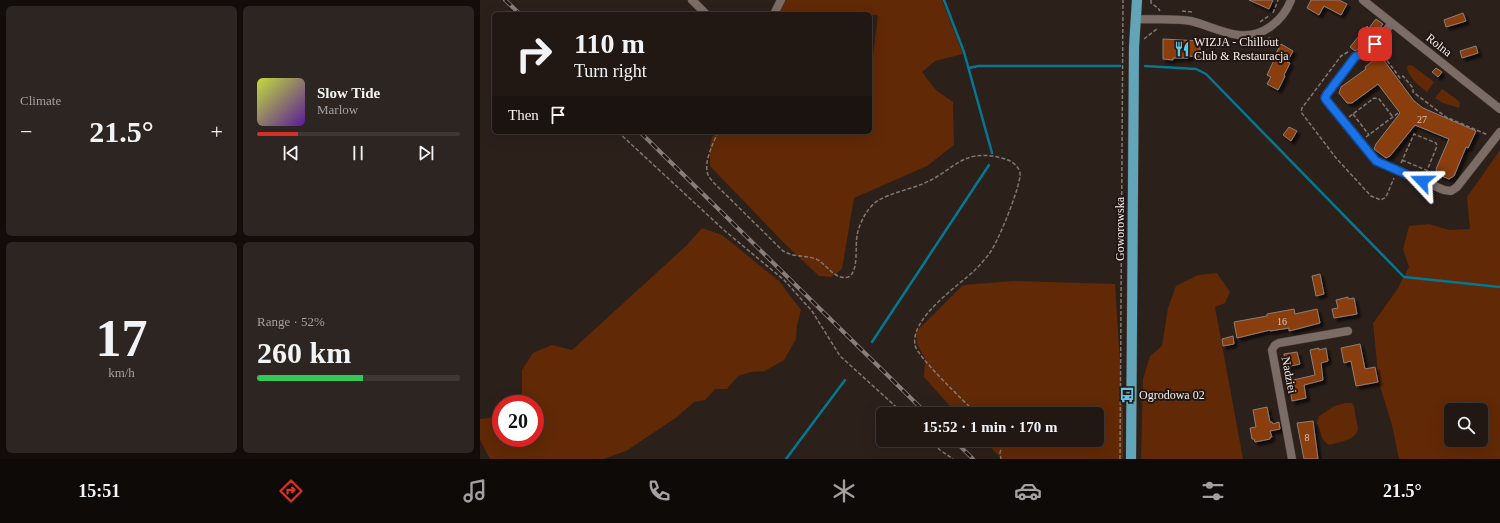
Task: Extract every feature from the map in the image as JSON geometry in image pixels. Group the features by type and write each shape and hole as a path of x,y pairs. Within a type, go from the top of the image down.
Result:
{"main road":[{"name":"Goworowska","path":"1131,459 1137,0"}],"street":[{"path":"692,0 704,12"},
{"path":"775,12 781,0"},
{"path":"1136,19 1184,20 1239,35 1254,34 1265,30 1276,23 1283,15 1291,0"},
{"name":"Rolna","path":"1363,0 1500,109"},
{"path":"1392,23 1375,44 1367,51 1355,57 1325,98 1376,161 1447,191 1451,191 1456,187 1498,135"},
{"name":"Nadziei","path":"1292,459 1272,350 1279,343 1348,331"}],"path":[{"path":"1120,459 1123,0"},
{"path":"1142,40 1160,26 1160,11 1151,3 1151,0"},
{"path":"1256,25 1273,14 1278,0"},
{"path":"1176,11 1196,13"},
{"path":"1375,44 1400,78 1403,76 1413,88 1413,92 1446,117 1498,135"},
{"path":"1343,122 1374,98 1379,98 1393,117"},
{"path":"1360,142 1398,113"},
{"path":"1353,114 1369,135"},
{"path":"620,134 725,231 784,280 812,311 840,356 896,407"},
{"path":"717,134 707,166 708,175 716,184 784,251 791,255 816,259 835,274 846,278 850,276 855,268 857,237 860,224 866,212 877,201 920,185 968,158 981,156 998,158 1010,161 1018,167 1021,174 1019,184 991,252 975,270 950,290 923,319 914,338 915,346 923,359 970,407"},
{"path":"1402,160 1427,170"},
{"path":"937,447 953,459"},
{"path":"1001,459 1000,453 1002,447"}],"shaded area":[{"path":"782,0 942,0 963,54 935,61 922,72 936,90 953,102 954,145 927,166 854,198 842,269 831,277 819,276 786,245 710,166 710,144 713,134 872,134 872,64 878,15 872,15 872,12 777,12"},
{"path":"1409,65 1413,66 1434,82 1427,92 1417,84 1409,74 1407,67"},
{"path":"1442,89 1459,101 1459,108 1443,103 1435,98"},
{"path":"1500,150 1500,459 1399,459 1392,425 1379,383 1373,323 1397,290 1409,267 1403,249 1409,226 1429,224 1449,230 1470,229 1467,197"},
{"path":"702,228 722,235 779,281 801,310 797,325 796,339 784,360 765,371 751,372 738,376 727,389 715,389 705,400 694,402 677,417 626,451 603,459 490,459 480,440 480,419 492,418 492,447 544,447 544,395 522,395 522,370 533,353 552,345 572,350 687,245"},
{"path":"1217,273 1230,292 1225,303 1215,307 1243,459 1141,459 1143,379 1150,356 1162,346 1168,308 1176,286 1198,275"},
{"path":"1013,281 1115,284 1123,412 1123,459 1002,459 990,447 1104,447 1104,407 951,407 924,377 925,359 917,344 916,332 963,285"},
{"path":"1352,403 1354,407 1358,427 1357,432 1347,440 1329,445 1322,438 1317,424 1319,416 1334,406"}],"building":[{"path":"1249,0 1273,0 1269,9"},
{"path":"1311,0 1339,0 1347,4 1341,15 1324,6 1319,15 1307,8"},
{"path":"1463,13 1466,21 1446,27 1444,20"},
{"path":"1376,19 1383,24 1369,42 1363,43 1359,49 1355,51 1350,47 1367,26 1369,28"},
{"name":"WIZJA - Chillout Club & Restauracja","path":"1163,39 1200,41 1200,57 1188,56 1188,58 1173,58 1173,60 1163,59"},
{"path":"1281,44 1293,51 1287,62 1290,63 1278,90 1267,84 1271,77 1267,75"},
{"path":"1476,46 1478,53 1462,58 1460,51"},
{"path":"1380,55 1414,101 1423,108 1476,131 1468,148 1466,147 1454,176 1449,179 1437,174 1436,169 1449,139 1415,125 1390,156 1386,158 1374,149 1376,144 1400,113 1378,84 1352,103 1347,103 1339,93 1341,87 1366,69 1365,67"},
{"path":"1436,68 1442,72 1438,77 1432,72"},
{"path":"1289,127 1297,131 1291,141 1283,135"},
{"path":"1320,274 1324,294 1316,296 1312,276"},
{"path":"1348,297 1348,299 1354,298 1357,314 1334,318 1332,309 1338,308 1336,300"},
{"path":"1294,309 1295,314 1317,309 1320,323 1289,331 1289,328 1270,330 1237,338 1234,322"},
{"path":"1233,336 1234,344 1223,346 1222,339"},
{"path":"1360,344 1365,369 1375,367 1378,382 1356,386 1351,361 1344,363 1341,348"},
{"path":"1319,348 1319,350 1326,348 1328,361 1321,363 1323,380 1304,385 1306,398 1292,401 1289,381 1315,375 1310,350"},
{"path":"1297,352 1300,364 1286,367 1284,354"},
{"path":"1267,407 1270,422 1273,424 1279,422 1280,429 1270,431 1272,437 1270,437 1270,439 1255,442 1254,439 1252,439 1250,428 1256,427 1253,410"},
{"path":"1313,421 1318,459 1304,459 1297,423"}],"waterway":[{"path":"944,0 964,52 992,153"},
{"path":"969,68 978,66 1120,66"},
{"path":"1145,66 1196,69 1206,74 1404,277 1500,287"},
{"path":"872,342 989,165"},
{"path":"786,459 845,380"}],"railway":[{"path":"505,0 518,12"},
{"path":"642,134 920,407"},
{"path":"961,447 973,459"}],"place":[{"name":"WIZJA - Chillout Club & Restauracja","path":"1182,49"},
{"name":"Ogrodowa 02","path":"1127,395"}],"route":[{"path":"1375,44 1367,51 1355,57 1325,98 1373,159 1422,181"}]}
